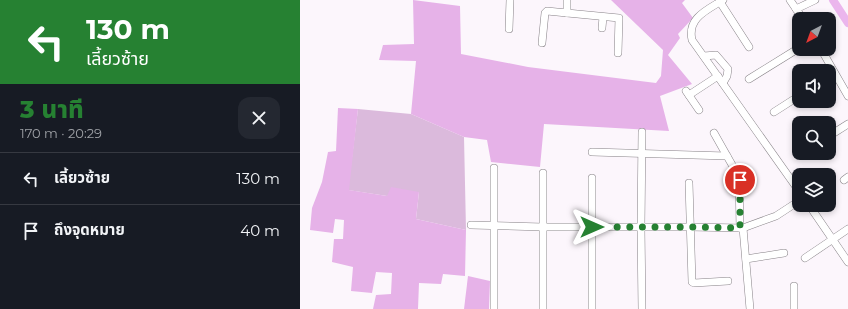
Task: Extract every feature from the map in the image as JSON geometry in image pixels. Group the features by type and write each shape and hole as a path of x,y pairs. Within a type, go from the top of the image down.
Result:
{"street":[{"path":"509,29 510,0"},
{"path":"567,0 567,13"},
{"path":"790,0 798,12"},
{"path":"796,9 815,0"},
{"path":"749,48 721,1 702,14 693,23 690,32 692,40 792,181"},
{"path":"542,43 546,12 620,18 618,53"},
{"path":"602,28 603,17"},
{"path":"749,79 792,52"},
{"path":"704,56 716,55 728,69 728,76 723,83"},
{"path":"699,110 687,93 718,76"},
{"path":"836,81 848,96"},
{"path":"774,112 792,100"},
{"path":"836,132 848,124"},
{"path":"642,132 642,309"},
{"path":"714,133 739,177 741,228 746,259 750,309"},
{"path":"592,152 727,156"},
{"path":"494,168 494,309"},
{"path":"543,173 543,309"},
{"path":"592,178 592,309"},
{"path":"689,183 692,282 728,281"},
{"path":"472,224 543,227 741,228 776,216 792,206"},
{"path":"814,212 848,262"},
{"path":"805,258 848,229"},
{"path":"746,259 784,252"},
{"path":"794,286 794,309"}],"shaded area":[{"path":"413,0 460,6 461,54 528,67 656,83 661,76 663,50 611,0 685,0 682,3 693,18 678,34 680,38 668,55 692,84 660,96 669,131 544,124 540,167 491,162 487,140 464,137 411,114 416,61 379,60 383,45 414,44"},
{"path":"338,108 358,109 349,190 387,196 391,187 419,192 416,219 466,230 465,276 443,274 441,284 419,283 418,309 373,309 376,295 391,294 392,273 376,272 372,293 351,291 353,267 332,262 334,239 343,239 344,220 335,219 333,233 310,230 312,208 322,182 328,152 336,151"},
{"path":"358,109 411,114 464,137 466,230 416,219 419,192 387,196 348,190"},
{"path":"468,276 490,281 489,309 464,309"}],"waterway":[{"path":"833,0 848,23"}],"route":[{"path":"592,227 740,228 740,180"}]}
